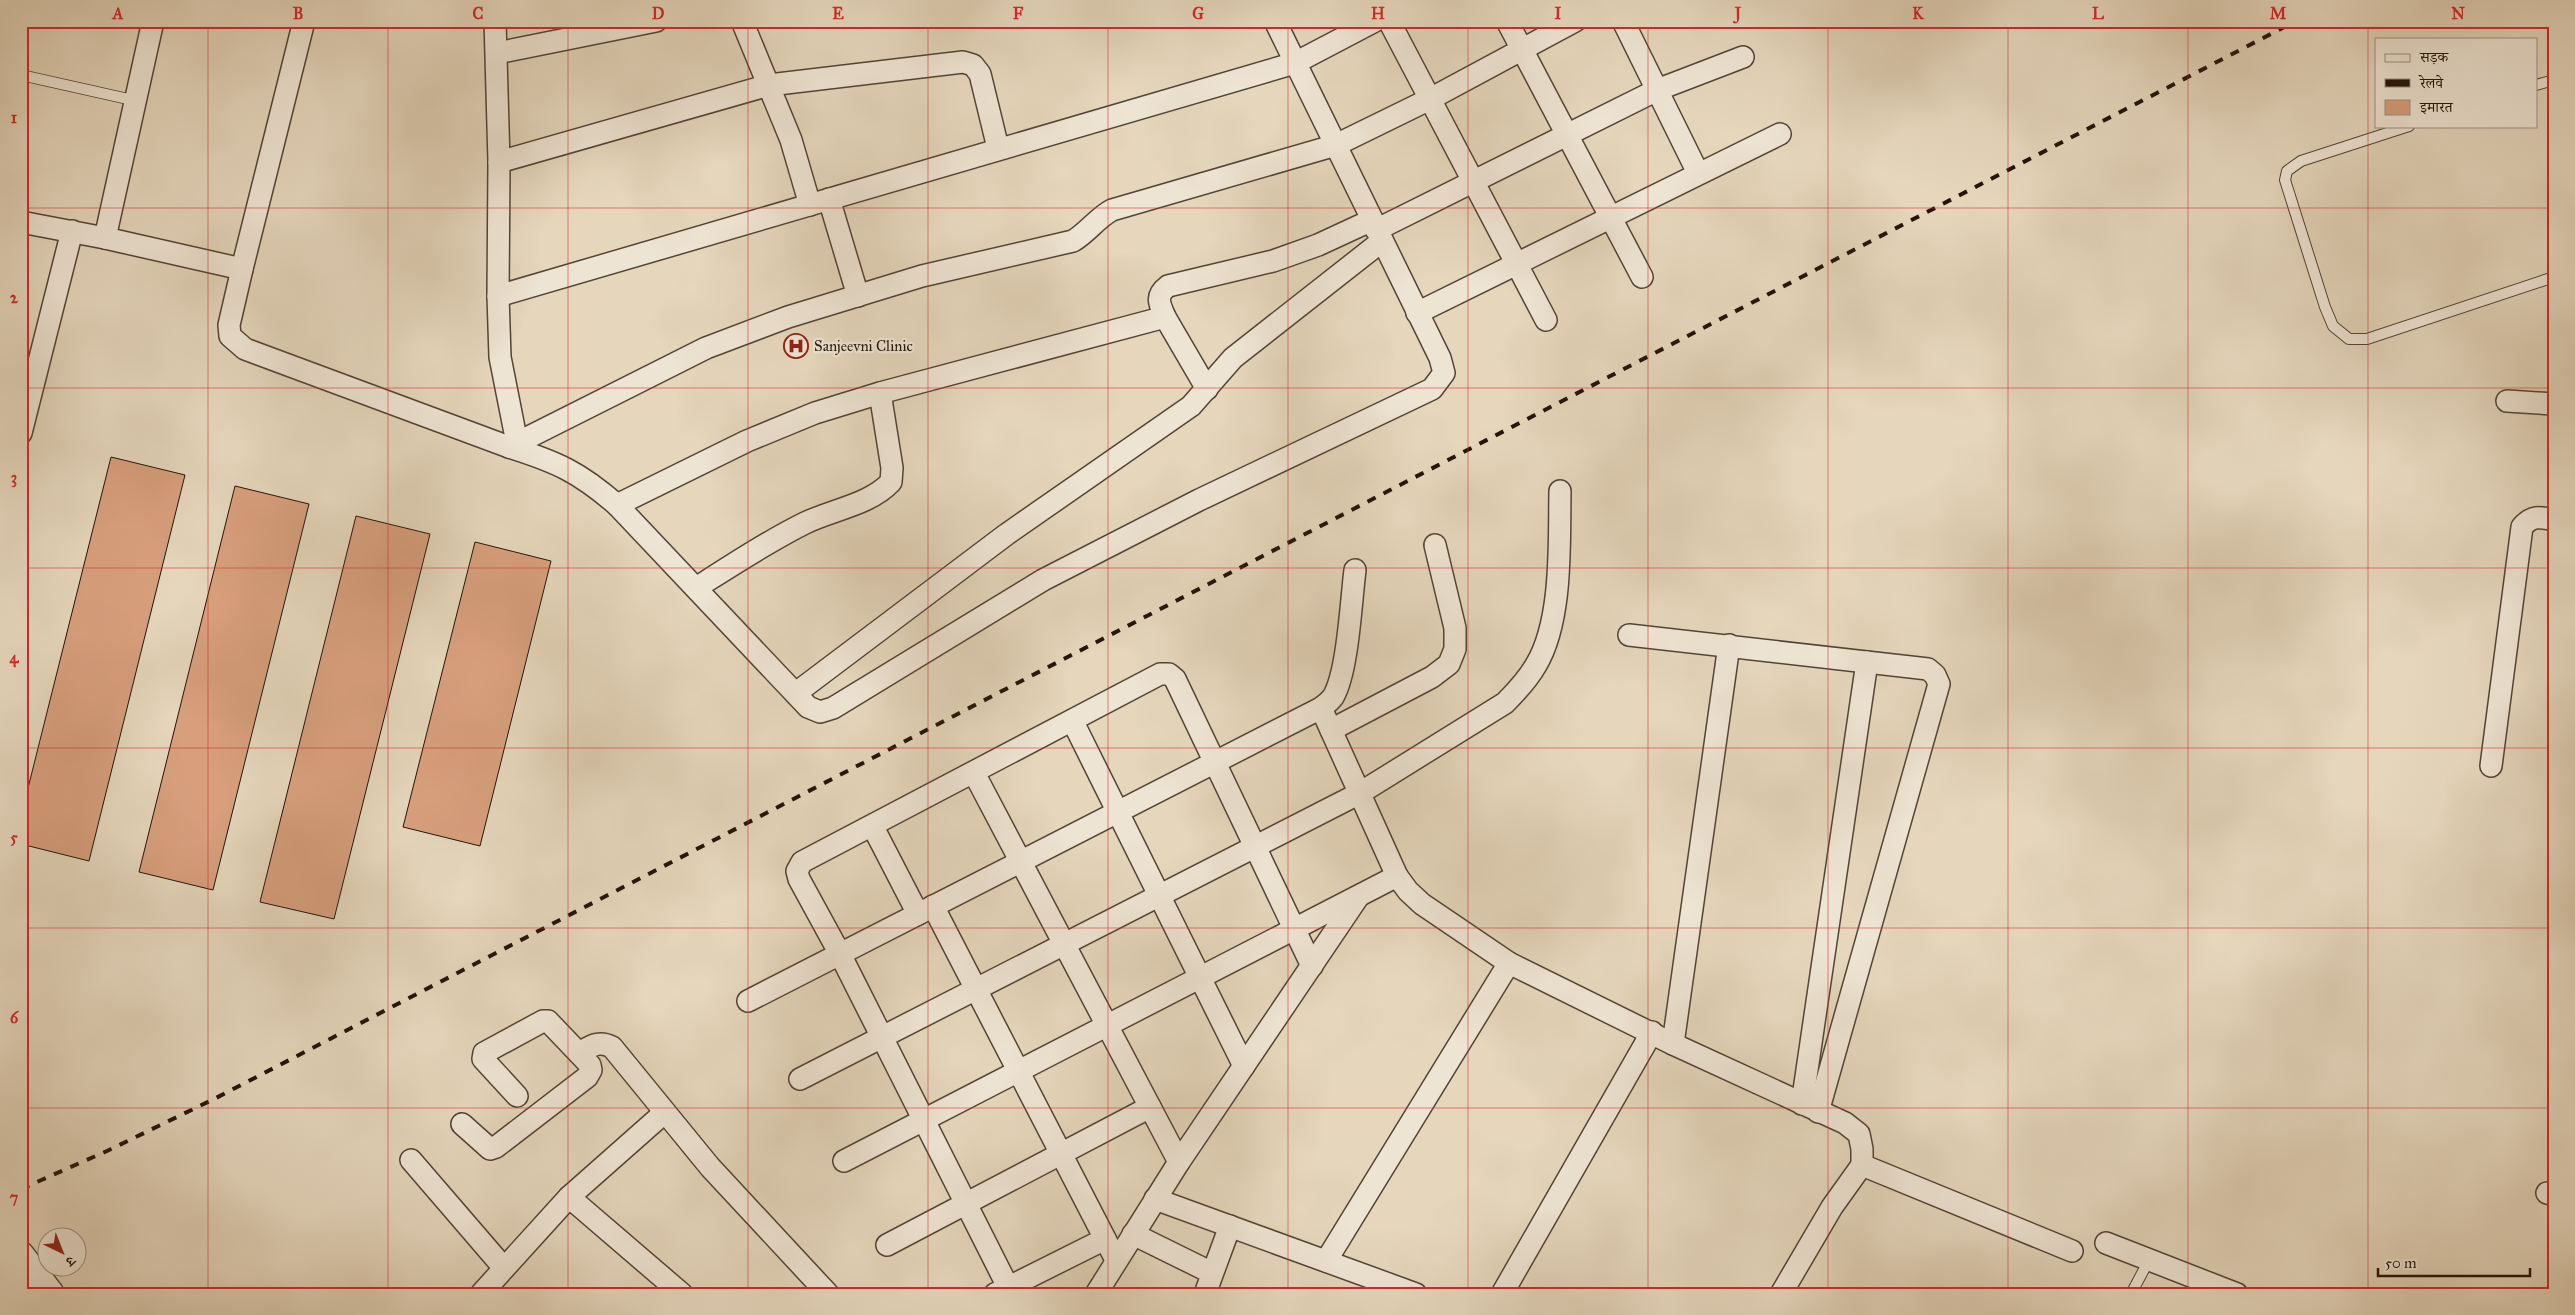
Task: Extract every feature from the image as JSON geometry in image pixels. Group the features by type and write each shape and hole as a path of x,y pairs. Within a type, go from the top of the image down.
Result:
{"street":[{"path":"105,238 137,101 153,21"},
{"path":"304,21 242,269 229,326 230,336 236,343 246,349 513,445 552,461 590,481 617,505 808,707 820,712 834,708 1043,580 1199,500 1432,389 1444,373 1440,358 1275,21"},
{"path":"495,21 499,162 498,296 500,357 513,445"},
{"path":"497,53 656,21"},
{"path":"742,21 760,68 769,85 858,296"},
{"path":"498,296 1295,62 1375,21"},
{"path":"1389,21 1546,320"},
{"path":"1507,21 1642,277"},
{"path":"513,445 706,348 788,317 922,276 1073,241 1086,233 1102,215 1112,210 1336,145 1430,99 1575,21"},
{"path":"1623,21 1698,173"},
{"path":"1207,389 1158,302 1160,292 1168,286 1273,261 1318,245 1377,230 1657,90 1743,57"},
{"path":"499,162 769,85 963,62 973,65 980,74 998,148"},
{"path":"1418,314 1698,173 1780,134"},
{"path":"21,222 105,238 242,269"},
{"path":"796,693 1006,534 1191,406 1233,358 1377,230"},
{"path":"21,433 72,231"},
{"path":"617,505 747,441 815,413 880,393 1165,317"},
{"path":"696,588 756,549 807,522 880,493 891,482 892,468 880,393"},
{"path":"2507,401 2554,404"},
{"path":"800,1078 1360,793 1505,703 1524,684 1538,662 1551,624 1558,576 1560,491"},
{"path":"2491,766 2522,527 2528,519 2537,516 2554,520"},
{"path":"1331,730 1432,677 1449,664 1455,650 1455,628 1435,545"},
{"path":"748,1001 1321,708 1332,698 1346,651 1355,570"},
{"path":"1629,635 1928,669 1935,675 1939,684 1810,1108"},
{"path":"1673,1044 1728,645"},
{"path":"1810,1108 1867,662"},
{"path":"1105,1239 1001,1291 966,1204 840,954 798,879 797,871 802,862 874,827 1160,674 1169,674 1175,679 1312,966"},
{"path":"1321,708 1397,876 1408,891 1422,904 1509,963 1673,1044 1845,1123 1859,1134 1862,1149 1862,1165 1827,1215 1781,1294"},
{"path":"1073,722 1244,1066"},
{"path":"974,773 1179,1162"},
{"path":"874,827 976,989 1116,1260"},
{"path":"844,1161 1397,876"},
{"path":"1096,1294 1179,1162 1360,895"},
{"path":"1326,1261 1509,963"},
{"path":"462,1124 484,1145 490,1149 496,1147 587,1077 591,1070 590,1065 548,1021 543,1021 484,1053 483,1059 517,1096"},
{"path":"1502,1294 1652,1032"},
{"path":"579,1052 597,1044 604,1043 612,1047 710,1167 828,1294"},
{"path":"886,1245 1150,1107"},
{"path":"481,1294 570,1197 664,1113"},
{"path":"411,1160 504,1268"},
{"path":"1862,1165 2072,1251"},
{"path":"570,1197 682,1294"},
{"path":"1155,1199 1416,1294"},
{"path":"1204,1294 1230,1226"},
{"path":"1133,1234 1212,1273"},
{"path":"2106,1243 2237,1294"},
{"path":"21,1255 51,1294"}],"lane":[{"path":"21,75 137,101"},
{"path":"2538,84 2554,80"},
{"path":"2403,128 2301,161 2287,171 2285,180 2333,326 2348,339 2367,339 2554,277"},
{"path":"2131,1294 2149,1260"}],"building":[{"path":"111,457 185,475 89,861 21,844 21,816"},
{"path":"235,486 309,504 213,890 139,872"},
{"path":"356,516 430,534 334,919 260,902"},
{"path":"475,542 551,561 480,846 403,827"}],"railway":[{"path":"21,1189 107,1151 214,1099 2296,21"}],"place":[{"name":"Sanjeevni Clinic","path":"796,346"}]}
